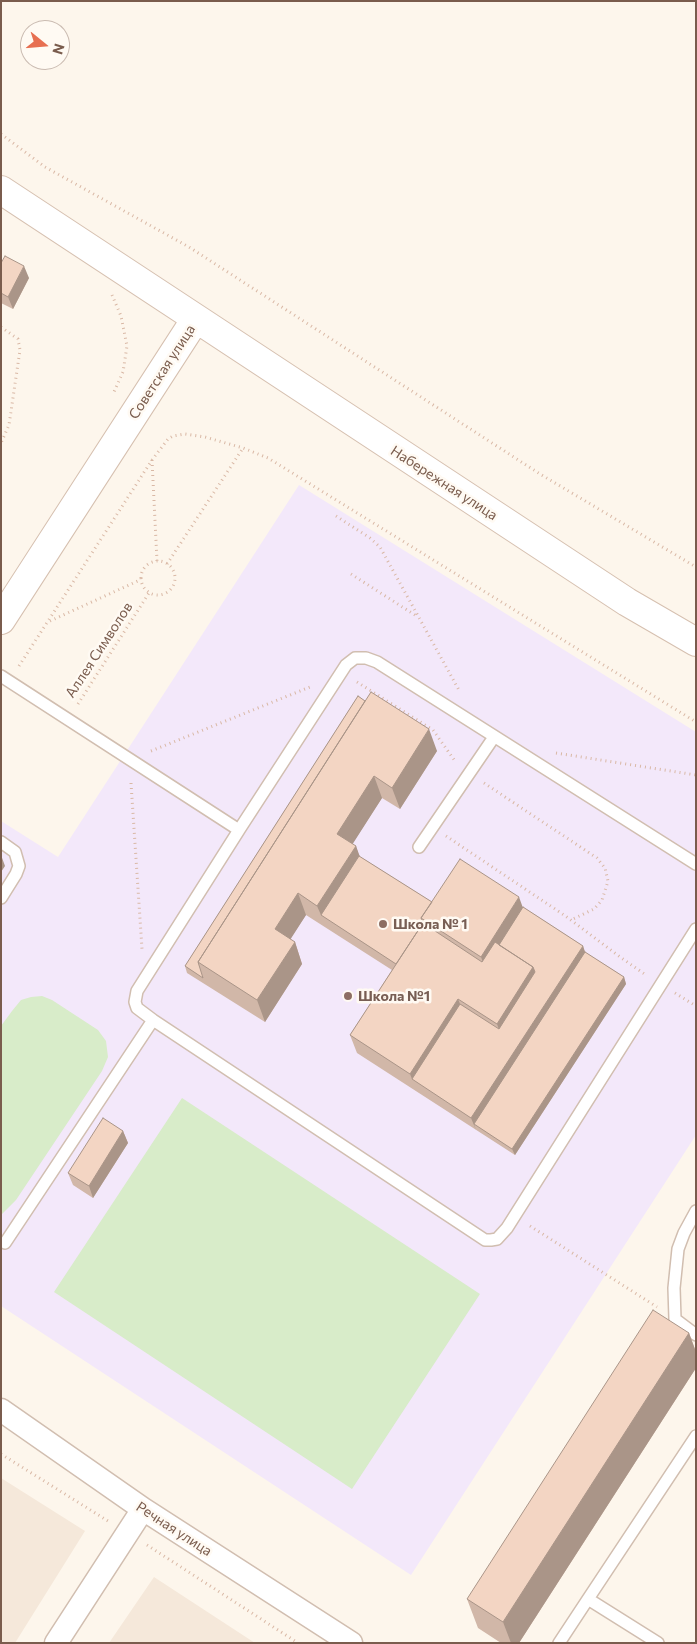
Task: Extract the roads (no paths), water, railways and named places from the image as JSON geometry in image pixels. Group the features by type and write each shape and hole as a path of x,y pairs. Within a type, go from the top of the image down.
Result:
{"main road":[{"name":"Советская улица","path":"1,190 196,320 1,620"},
{"name":"Набережная улица","path":"196,320 627,602 696,642"}],"street":[{"name":"Речная улица","path":"1,1410 143,1509 351,1643"},
{"path":"56,1643 143,1509"}],"lane":[{"path":"696,864 372,660 361,657 355,658 346,665 339,675 239,830 144,979 137,991 135,1002 137,1008 153,1020 479,1237 491,1240 503,1234 515,1216 696,929"},
{"path":"5,679 239,830"},
{"path":"419,847 494,737"},
{"path":"1,842 15,852 19,866 1,898"},
{"path":"5,1243 153,1020"},
{"path":"696,1211 678,1249 675,1274 675,1318 696,1335"},
{"path":"559,1643 696,1436"},
{"path":"588,1599 658,1643"}],"place":[{"name":"Школа № 1","path":"383,924"},
{"name":"Школа №1","path":"348,996"}]}
